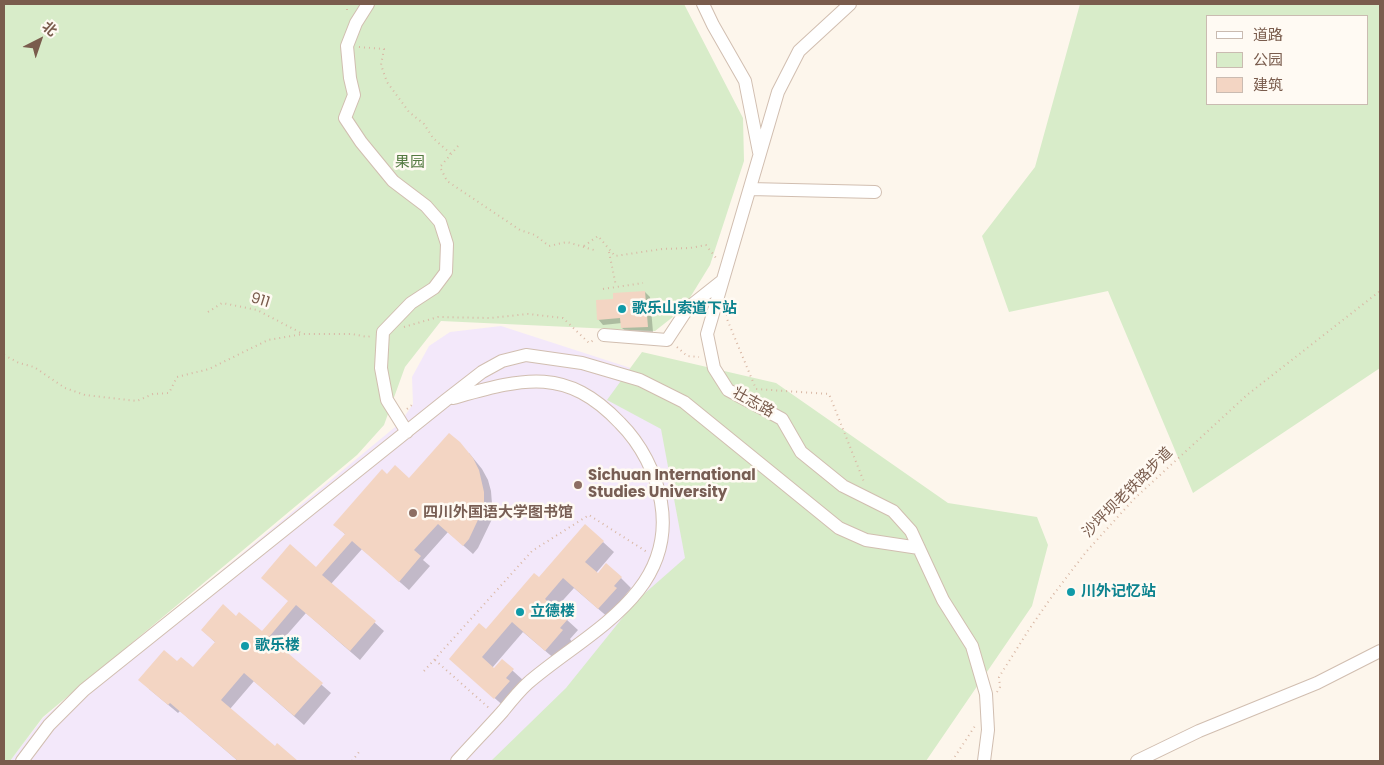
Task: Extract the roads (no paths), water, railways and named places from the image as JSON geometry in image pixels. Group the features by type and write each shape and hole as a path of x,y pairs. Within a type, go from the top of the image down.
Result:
{"street":[{"path":"368,4 356,23 347,46 350,78 354,95 345,118 361,142 393,181 426,206 440,222 447,244 446,272 434,288 411,303 383,332 381,368 387,400 407,432"},
{"name":"壮志路","path":"850,4 799,51 778,92 706,334 714,368 728,390 782,419 801,452 843,486 893,511 911,531 943,600 972,646 986,694 988,730 984,761"},
{"path":"702,5 745,81 760,155"},
{"path":"750,189 875,192"},
{"path":"604,335 667,340 688,308 722,281"},
{"path":"22,761 49,725 84,690 446,400 489,368 502,361 526,355 582,363 640,380 684,402 839,528 866,540 919,548"},
{"path":"446,400 498,386 538,381 557,383 593,399 612,414 630,433 652,471 660,494 664,517 663,538 658,558 644,584 620,612 605,625 543,670 526,685 457,761"},
{"path":"1137,761 1199,731 1318,683 1380,651"}],"place":[{"name":"歌乐山索道下站","path":"622,309"},
{"name":"Sichuan International Studies University","path":"578,485"},
{"name":"四川外国语大学图书馆","path":"413,513"},
{"name":"川外记忆站","path":"1071,592"},
{"name":"立德楼","path":"520,612"},
{"name":"歌乐楼","path":"245,646"}],"park label":[{"name":"果园","path":"410,163"}]}
